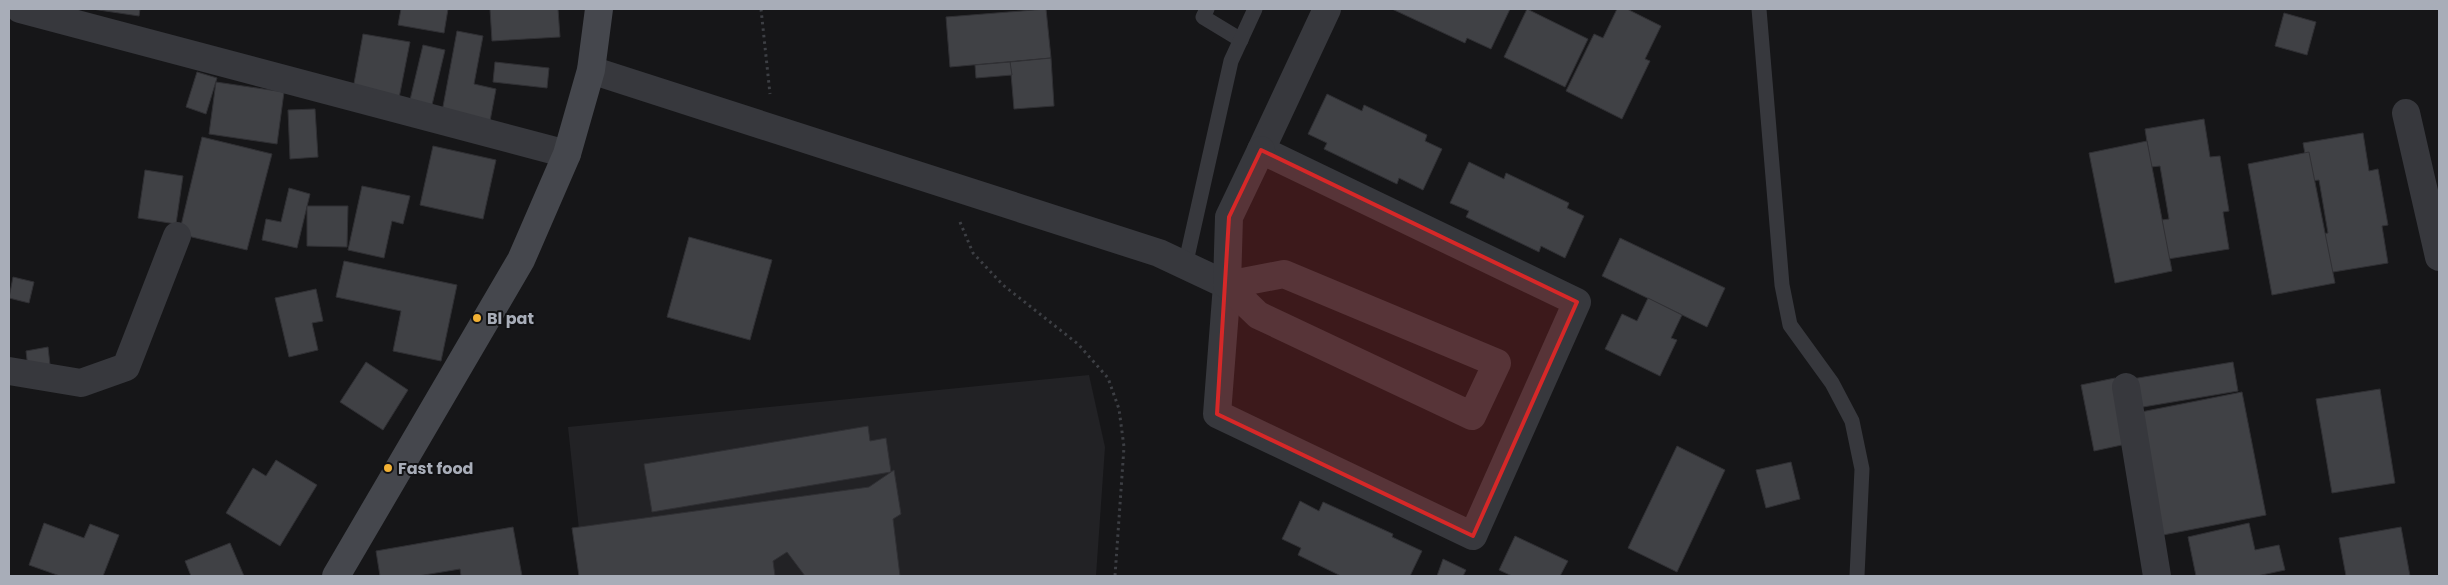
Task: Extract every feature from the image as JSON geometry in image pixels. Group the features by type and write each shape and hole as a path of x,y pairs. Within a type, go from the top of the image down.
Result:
{"street":[{"path":"20,9 568,154"},
{"path":"336,576 521,260 568,154 591,70 599,9"},
{"path":"1261,150 1577,302 1473,536 1217,414 1227,285 1229,217 1328,9"},
{"path":"591,70 1159,253 1227,285 1258,315 1472,416 1497,363 1284,274 1227,285"},
{"path":"2406,113 2439,257"},
{"path":"9,371 81,383 126,367 177,236"},
{"path":"2126,387 2158,576"}],"lane":[{"path":"1207,9 1203,17 1241,40"},
{"path":"1186,266 1231,61 1255,9"},
{"path":"1759,9 1782,285 1790,325 1832,383 1852,421 1862,469 1857,576"}],"path":[{"path":"761,9 773,129"},
{"path":"944,184 973,254 1003,285 1078,344 1108,378 1119,409 1124,447 1114,576"}],"highlighted area":[{"path":"1261,150 1577,302 1473,536 1217,414 1229,217"}],"shaded area":[{"path":"1089,375 1105,447 1096,576 584,576 568,427"}],"building":[{"path":"92,9 140,9 139,16"},
{"path":"401,9 448,9 444,33 398,25"},
{"path":"490,9 558,9 560,37 492,41"},
{"path":"1046,9 1051,58 950,67 946,17"},
{"path":"1392,9 1510,9 1491,49 1467,38 1465,43"},
{"path":"1527,9 1588,39 1565,87 1504,57"},
{"path":"1617,9 1627,9 1661,26 1645,59 1650,61 1622,119 1566,91 1594,34 1603,38"},
{"path":"2284,13 2316,22 2307,55 2275,46"},
{"path":"457,31 483,36 474,84 496,89 490,121 442,112"},
{"path":"363,34 410,42 399,98 353,89"},
{"path":"423,45 445,50 432,105 410,100"},
{"path":"1051,58 1054,106 1014,109 1010,62"},
{"path":"495,62 549,68 547,88 493,82"},
{"path":"1010,62 1012,75 976,78 975,65"},
{"path":"197,72 217,78 206,114 186,107"},
{"path":"216,82 284,92 277,144 209,134"},
{"path":"1327,94 1362,111 1364,105 1427,135 1425,141 1442,149 1423,190 1399,178 1397,184 1324,149 1327,143 1308,134"},
{"path":"315,109 318,157 290,159 288,110"},
{"path":"2204,119 2210,157 2220,156 2229,211 2223,212 2229,249 2168,259 2162,220 2169,219 2160,166 2151,167 2145,129"},
{"path":"2363,133 2369,171 2378,169 2388,225 2382,226 2388,263 2327,273 2321,234 2328,233 2319,180 2310,181 2303,143"},
{"path":"202,137 272,154 247,250 179,234"},
{"path":"2147,141 2172,271 2115,283 2089,153"},
{"path":"433,146 496,160 483,219 420,205"},
{"path":"2309,152 2335,283 2272,295 2248,164"},
{"path":"1469,162 1504,179 1506,173 1569,203 1567,208 1584,216 1565,258 1541,246 1539,252 1466,217 1469,211 1450,203"},
{"path":"145,170 183,176 176,224 138,218"},
{"path":"362,186 410,196 403,224 392,221 384,258 348,250"},
{"path":"289,188 310,194 297,248 262,240 266,219 281,222"},
{"path":"307,206 348,206 347,247 307,246"},
{"path":"689,237 772,260 750,340 667,317"},
{"path":"1620,238 1725,288 1707,327 1602,276"},
{"path":"344,261 457,285 441,361 393,351 401,311 336,297"},
{"path":"13,277 34,282 29,303 9,298"},
{"path":"316,289 323,321 312,323 318,350 289,357 275,298"},
{"path":"1648,298 1682,315 1671,338 1677,340 1660,376 1605,349 1622,314 1637,321"},
{"path":"48,347 50,365 28,368 26,351"},
{"path":"366,362 408,390 383,430 340,402"},
{"path":"2233,362 2238,391 2137,408 2132,379"},
{"path":"2115,378 2131,443 2094,451 2081,385"},
{"path":"2380,389 2395,483 2332,493 2316,399"},
{"path":"2242,392 2266,515 2163,535 2136,413"},
{"path":"868,426 870,441 886,438 891,472 652,512 644,464"},
{"path":"1677,446 1725,470 1677,572 1628,548"},
{"path":"276,460 317,485 280,546 226,513 253,468 266,476"},
{"path":"1791,462 1800,499 1766,508 1756,470"},
{"path":"894,470 901,514 893,519 900,576 805,576 787,552 773,561 775,576 579,576 572,528 869,487"},
{"path":"1300,501 1319,511 1323,502 1393,534 1392,537 1422,551 1410,576 1341,576 1298,555 1301,548 1282,539"},
{"path":"44,523 84,538 90,524 119,535 103,576 60,576 29,565"},
{"path":"2249,523 2255,550 2279,545 2285,570 2257,576 2196,576 2188,537"},
{"path":"513,527 522,576 461,576 460,569 418,576 380,576 376,551"},
{"path":"2401,527 2410,576 2346,576 2339,538"},
{"path":"1515,536 1568,561 1560,576 1512,576 1499,570"},
{"path":"230,543 244,576 191,576 185,561"},
{"path":"1443,559 1466,570 1463,576 1437,576"}],"place":[{"name":"Bl pat","path":"477,318"},
{"name":"Fast food","path":"388,468"}]}
